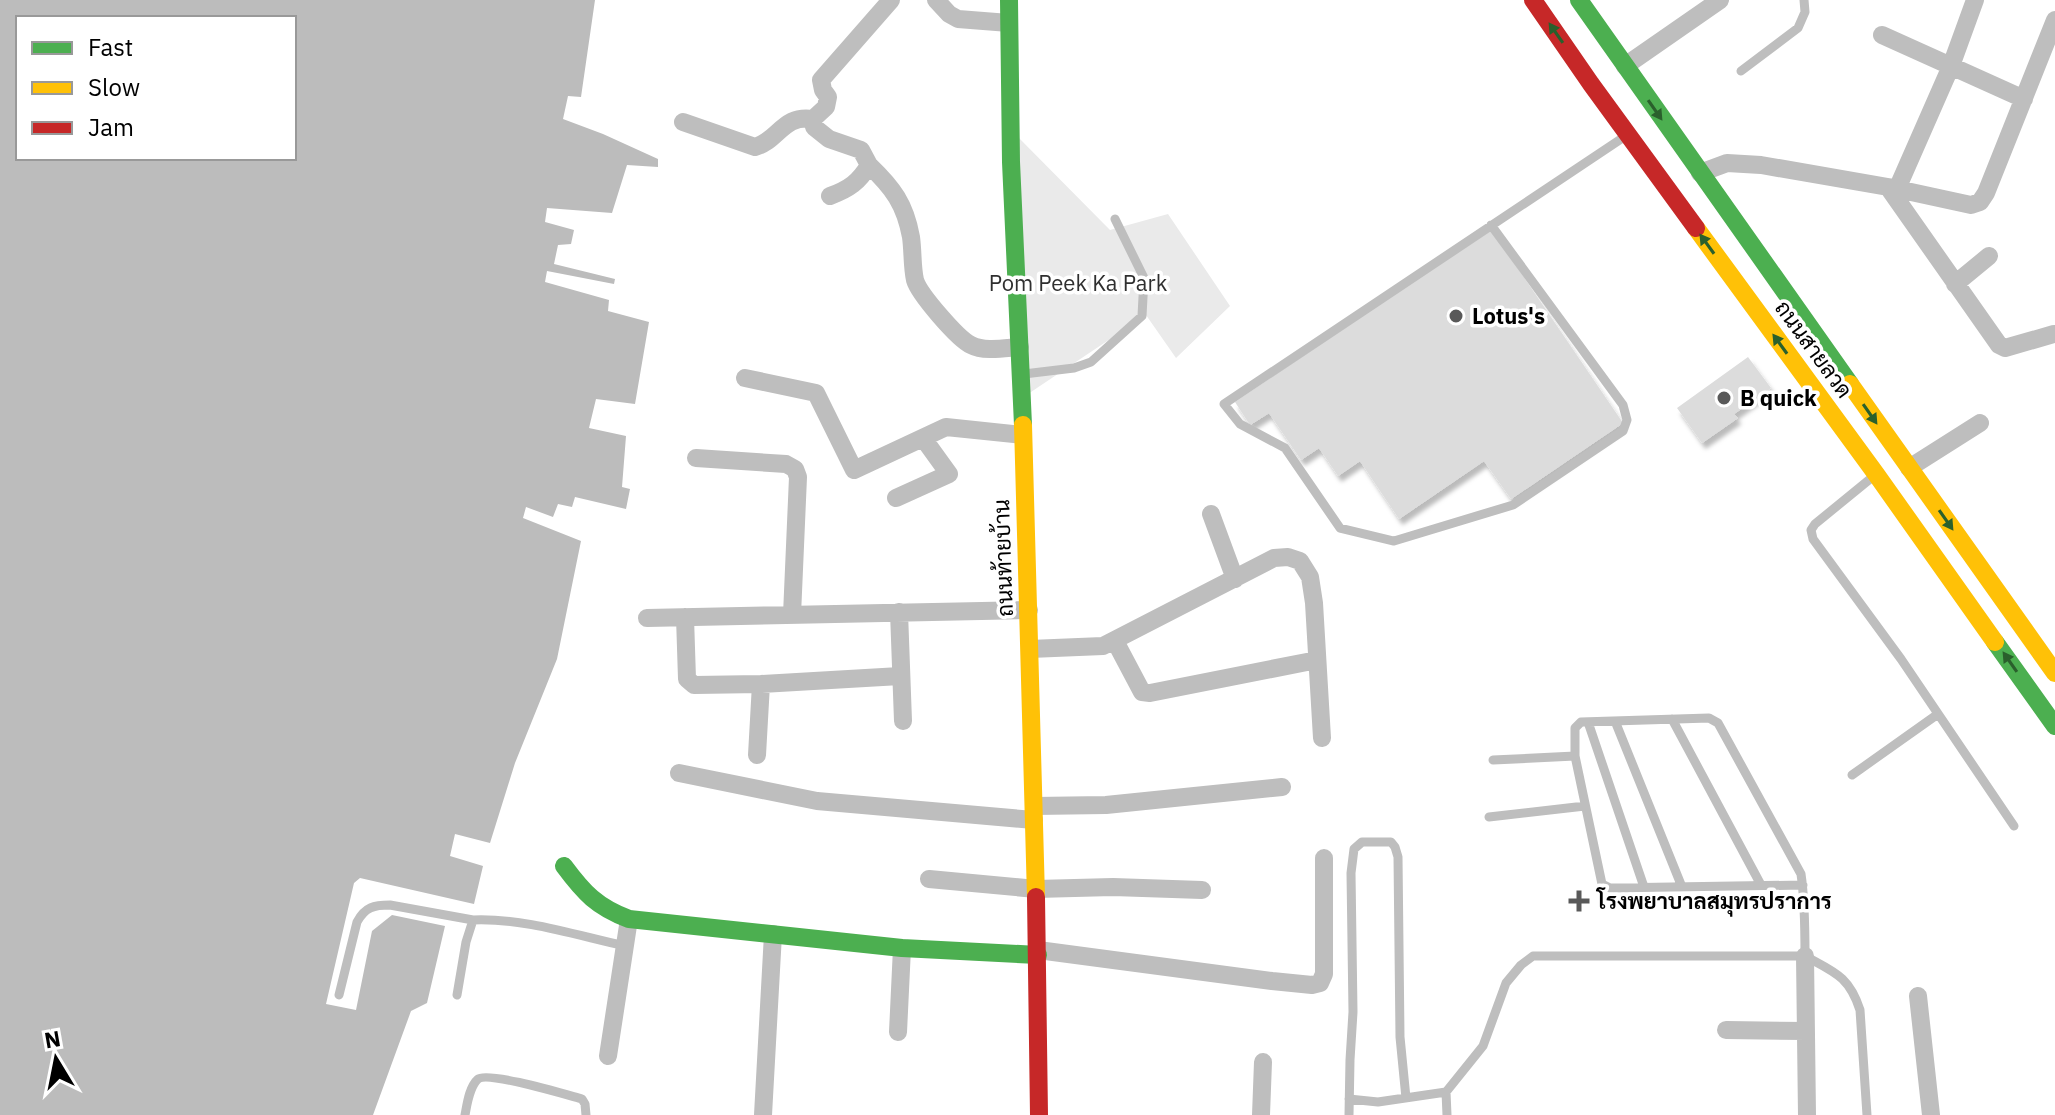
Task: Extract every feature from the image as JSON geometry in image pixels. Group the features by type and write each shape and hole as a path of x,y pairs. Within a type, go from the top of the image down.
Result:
{"main road":[{"name":"ถนนท้ายบ้าน","path":"1009,0 1009,128 1029,610 1039,1115"},
{"name":"ถนนสายลวด","path":"1533,0 2055,726"},
{"name":"ถนนสายลวด","path":"1579,0 2055,673"},
{"path":"1876,474 1905,462"},
{"path":"564,866 588,899 609,912 629,919 902,948 1038,953"}],"street":[{"path":"813,119 826,107 828,97 821,80 891,0"},
{"path":"936,0 958,19 1009,23"},
{"path":"1625,66 1720,0"},
{"path":"1892,188 1951,66 1975,0"},
{"path":"1700,173 1727,163 1761,165 1971,205 1980,202 2051,44 2055,20"},
{"path":"1882,35 2024,99"},
{"path":"683,122 755,147 764,144 790,122 802,117 813,119"},
{"path":"813,119 814,127 829,139 861,150 869,165 890,185 901,203 911,236 916,282 943,320 970,345 981,348 1020,347"},
{"path":"830,196 861,178 869,165"},
{"path":"1892,188 1999,345 2005,348 2054,334"},
{"path":"1955,284 1989,256"},
{"path":"745,378 816,393 854,470 946,427 1023,435"},
{"path":"1905,462 1980,423"},
{"path":"896,498 949,474 923,438"},
{"path":"696,458 786,464 795,469 798,477 792,615"},
{"path":"1211,514 1235,579"},
{"path":"1030,649 1103,646 1274,558 1288,557 1300,561 1310,577 1322,738"},
{"path":"647,618 1029,610"},
{"path":"899,612 903,721"},
{"path":"685,617 687,679 694,685 900,676"},
{"path":"1115,641 1142,692 1150,693 1317,660"},
{"path":"757,755 761,684"},
{"path":"679,773 817,801 1034,813 1282,787"},
{"path":"1038,953 1272,981 1320,983 1324,974 1324,858"},
{"path":"929,879 1036,889 1113,887 1202,890"},
{"path":"608,1056 629,919"},
{"path":"763,1115 773,934"},
{"path":"898,1032 902,948"},
{"path":"1805,956 1807,1115"},
{"path":"1918,996 1931,1115"},
{"path":"1726,1030 1806,1031"},
{"path":"1261,1115 1263,1062"}],"lane":[{"path":"1741,71 1798,28 1805,12 1804,0"},
{"path":"1491,225 1623,405 1627,420 1623,431 1513,505 1394,541 1340,528 1285,448 1240,424 1224,404 1491,225 1628,134"},
{"path":"1021,375 1074,368 1091,362 1142,316 1144,278 1115,219"},
{"path":"1876,474 1815,524 1811,530 1813,539 1901,659 2014,826"},
{"path":"1852,775 1938,714"},
{"path":"1803,885 1610,888 1602,884 1575,756 1575,728 1581,722 1709,718 1718,723 1801,874 1803,885 1805,956"},
{"path":"1672,719 1761,885"},
{"path":"1615,721 1682,887"},
{"path":"1588,722 1644,887"},
{"path":"1493,760 1575,756"},
{"path":"1489,817 1585,806"},
{"path":"1349,1115 1353,1012 1352,853 1359,844 1375,841 1391,842 1398,857 1400,1037 1406,1098"},
{"path":"339,995 357,922 367,908 376,905 473,920 516,921 625,946"},
{"path":"457,995 473,920"},
{"path":"1447,1115 1446,1092 1483,1046 1506,983 1533,956 1805,956 1843,977 1855,995 1860,1010 1867,1115"},
{"path":"465,1115 475,1082 483,1077 582,1099 586,1115"},
{"path":"1349,1099 1378,1102 1446,1092"}],"green space":[{"name":"Pom Peek Ka Park","path":"1009,128 1110,230 1168,214 1230,306 1176,358 1146,315 1022,398"}],"shaded area":[{"path":"0,0 595,0 581,97 568,96 563,119 658,159 658,167 627,165 612,213 547,208 545,222 574,230 571,244 558,245 554,264 615,279 614,284 547,271 545,282 609,300 608,311 649,322 635,404 596,399 589,428 626,436 622,487 630,489 626,509 575,497 572,507 558,504 553,517 526,507 523,518 581,541 557,659 515,763 490,843 455,834 450,856 483,866 474,904 360,878 354,883 326,1004 356,1010 372,931 392,915 445,926 427,1003 411,1011 373,1115 0,1115"}],"building":[{"name":"Lotus's","path":"1491,229 1623,423 1511,499 1484,461 1399,519 1360,461 1338,476 1319,448 1301,460 1269,413 1250,425 1235,402"},
{"name":"B quick","path":"1748,357 1771,388 1734,414 1738,418 1702,443 1677,408"}],"traffic: fast":[{"path":"1009,0 1011,162 1023,425"},
{"path":"1579,0 1850,384"},
{"path":"1995,642 2055,726"},
{"path":"564,866 592,898 629,919 902,948 1038,955"}],"traffic: slow":[{"path":"1696,228 1995,642"},
{"path":"1850,384 2055,673"},
{"path":"1023,425 1036,897"}],"traffic: jam":[{"path":"1533,0 1696,228"},
{"path":"1036,897 1039,1115"}],"place":[{"name":"Lotus's","path":"1456,316"},
{"name":"B quick","path":"1724,398"},
{"name":"โรงพยาบาลสมุทรปราการ","path":"1579,901"}]}
